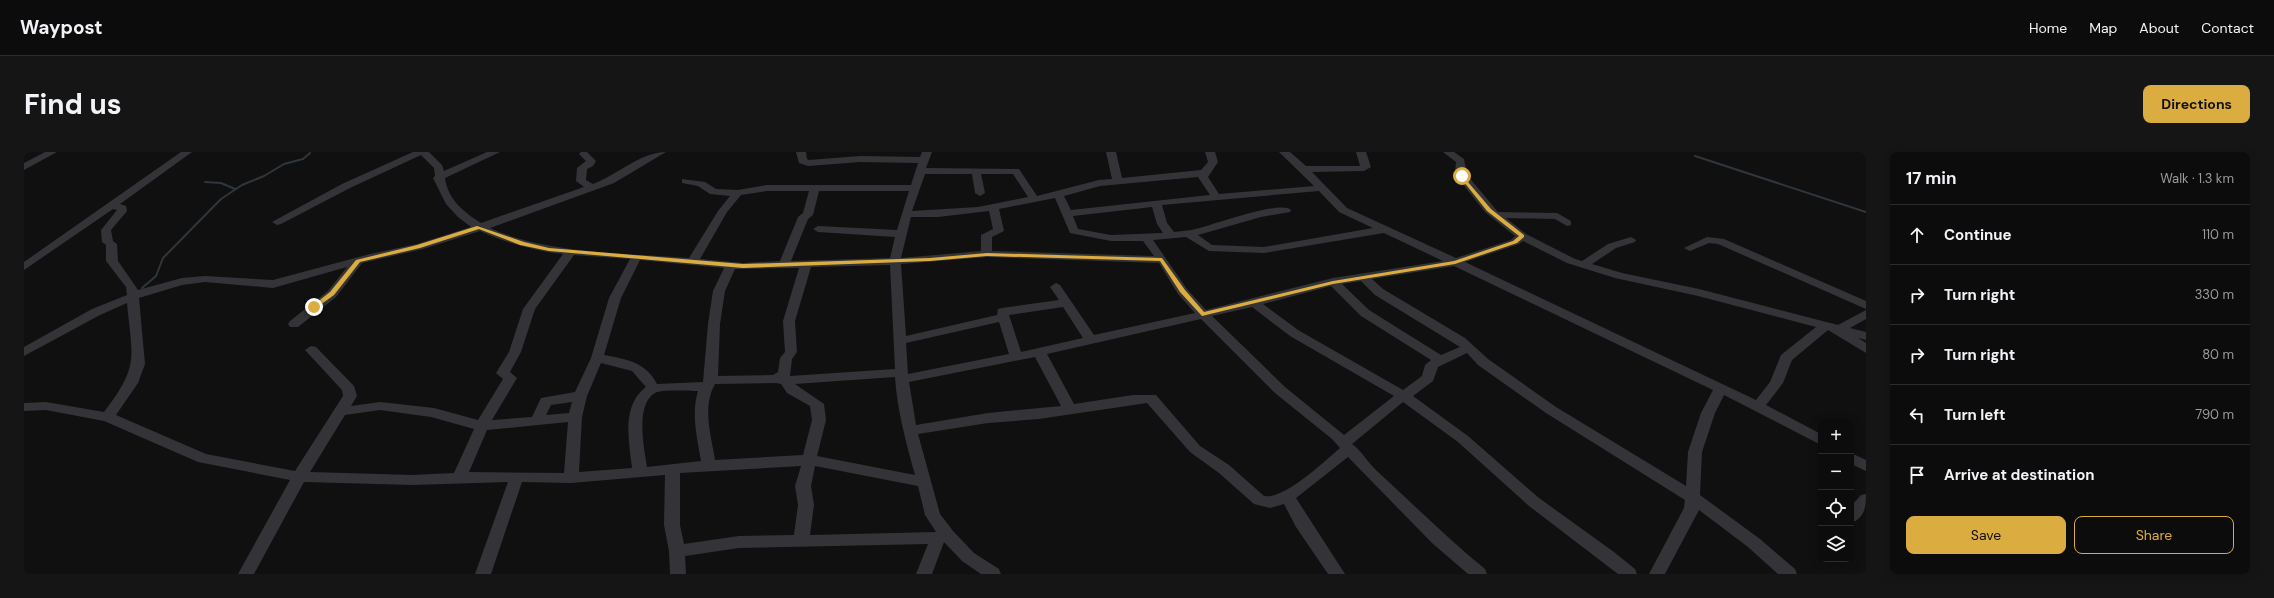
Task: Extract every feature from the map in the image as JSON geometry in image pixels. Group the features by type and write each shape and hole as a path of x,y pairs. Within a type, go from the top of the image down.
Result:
{"street":[{"path":"24,167 52,152"},
{"path":"24,267 29,260 112,206 156,172 187,152"},
{"path":"277,222 346,186 422,152 439,167 438,178 449,204 479,227 522,244 549,249 636,258 731,265 784,265 895,261 987,254 1162,260"},
{"path":"438,178 495,152"},
{"path":"24,352 96,312 134,296 182,282 205,279 240,283 273,284 418,246 479,227 592,188 610,181 661,152"},
{"path":"801,152 802,161 808,163 860,159 925,161 976,171 1016,171 1034,199"},
{"path":"1111,152 1116,180"},
{"path":"906,214 951,213 1059,195 1087,185 1116,180 1204,173 1213,162 1210,152"},
{"path":"1284,152 1304,169 1343,210 1758,406 1818,438"},
{"path":"1304,169 1361,169 1366,167 1361,152"},
{"path":"1448,152 1461,161 1460,172 1462,176 1495,215 1522,236 1583,265 1619,276 1699,293 1866,336"},
{"path":"584,154 591,161 590,164 582,168 581,181 592,188"},
{"path":"925,161 906,214 895,261 902,376 910,431 933,515 943,537 968,558 993,574"},
{"path":"976,171 980,193"},
{"path":"1204,173 1206,183 1217,198"},
{"path":"686,182 701,184 714,192 738,193 767,188 814,190 915,188"},
{"path":"1066,214 1321,188"},
{"path":"784,265 803,217 808,215 814,190"},
{"path":"693,261 723,210 738,193"},
{"path":"1059,195 1066,214 1076,232 1111,238 1146,238 1188,233 1260,214 1286,210"},
{"path":"1156,204 1162,224 1170,234"},
{"path":"107,417 135,376 140,351 134,311 134,296 130,282 112,261 111,244 108,242 106,230 122,211 122,208 112,206"},
{"path":"987,254 986,234 999,230 993,207"},
{"path":"1495,215 1557,216 1567,223"},
{"path":"818,229 902,234"},
{"path":"1188,233 1209,248 1264,250 1386,229"},
{"path":"640,473 636,415 642,399 647,391 653,388 709,383 902,376 1016,357 1254,303 1333,282 1455,262 1515,242 1522,236"},
{"path":"1146,238 1182,291 1202,314 1280,390 1330,429 1370,473 1405,504 1438,539 1479,574"},
{"path":"1583,265 1612,246 1631,240"},
{"path":"1690,248 1707,240 1720,241 1866,305"},
{"path":"459,478 482,426 510,378 502,373 515,352 529,309 571,251"},
{"path":"571,478 575,416 580,396 597,358 615,298 636,258"},
{"path":"294,324 332,294 358,261"},
{"path":"781,380 784,374 786,358 791,352 789,321 806,264"},
{"path":"709,465 701,410 709,383 714,324 719,291 731,265"},
{"path":"1363,276 1380,292 1450,333 1469,348 1483,362 1551,410 1693,498 1754,543 1790,574"},
{"path":"1333,282 1366,313 1428,351 1439,360"},
{"path":"1056,287 1090,340"},
{"path":"1016,357 1002,312 1066,303"},
{"path":"1254,303 1294,333 1404,396 1463,439 1534,502 1608,556 1629,574"},
{"path":"1838,330 1866,314"},
{"path":"900,341 1003,317"},
{"path":"1758,406 1776,383 1786,358 1825,326"},
{"path":"1838,330 1866,349"},
{"path":"910,431 1016,415 1040,414 1133,399 1150,398 1195,449 1224,469 1259,500 1266,503 1273,502 1287,496 1346,446 1374,420 1378,414 1428,378 1432,365 1439,360 1469,348"},
{"path":"246,574 299,477 331,430 340,411 350,396 349,389 332,374 311,350"},
{"path":"1039,351 1070,410"},
{"path":"597,358 631,365 647,375 653,388"},
{"path":"781,380 792,390 817,404 819,420 803,486 806,505 801,539"},
{"path":"1657,574 1689,514 1693,498 1695,452 1708,413 1720,389"},
{"path":"537,420 546,401 580,396"},
{"path":"24,407 46,406 107,417 204,458 299,477 397,480 517,476 571,478 640,473 709,465 810,460 924,482"},
{"path":"340,411 358,410 380,406 434,413 443,417 482,426 575,416"},
{"path":"1854,460 1866,466"},
{"path":"673,468 672,525 677,551 678,574"},
{"path":"483,574 517,476"},
{"path":"1287,496 1302,523 1337,574"},
{"path":"1854,513 1866,499"},
{"path":"677,551 708,545 801,539 943,537"},
{"path":"924,574 943,537"}],"waterway":[{"path":"142,288 156,276 163,258 221,199 242,185 264,176 284,164 303,159 310,153"},
{"path":"1695,156 1866,212"},
{"path":"205,182 221,183 235,189"}],"route":[{"path":"314,307 332,294 358,261 418,246 479,227 490,233 522,244 549,249 612,256 720,263 743,266 930,260 987,254 1111,257 1162,260 1182,291 1202,314 1254,303 1333,282 1455,262 1515,242 1522,236 1489,210 1462,176"}]}
